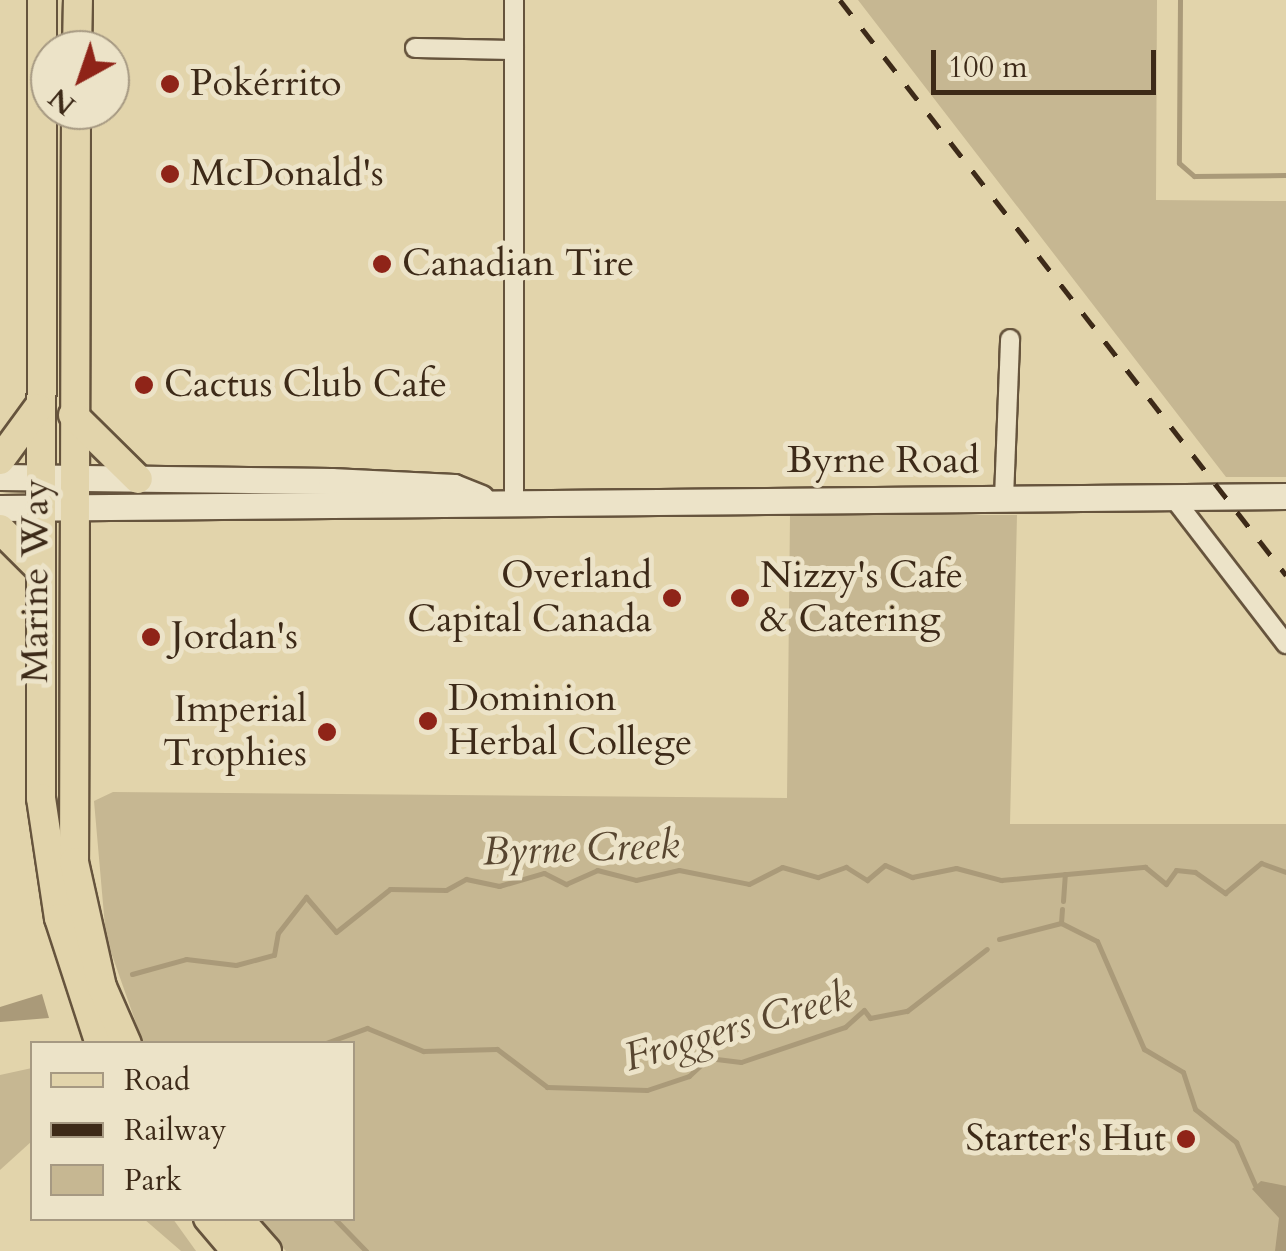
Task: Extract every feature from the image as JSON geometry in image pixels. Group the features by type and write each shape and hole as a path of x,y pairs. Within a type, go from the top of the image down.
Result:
{"main road":[{"name":"Marine Way","path":"42,0 37,508 46,861 99,1041"},
{"path":"77,30 78,0"},
{"name":"Marine Way","path":"76,130 74,862 102,987 127,1041"},
{"path":"0,460 41,402"},
{"path":"73,415 138,479"},
{"path":"0,528 38,567"},
{"path":"211,1221 236,1251"},
{"path":"241,1221 267,1251"}],"street":[{"path":"514,0 514,498"},
{"path":"415,48 514,50"},
{"path":"1004,498 1010,339"},
{"name":"Byrne Road","path":"0,476 454,487 481,498"},
{"path":"1172,496 1286,644"},
{"name":"Byrne Road","path":"0,508 481,498 1286,496"}],"green space":[{"path":"858,0 1157,0 1156,200 1286,201 1286,477 1226,477"},
{"path":"790,515 1017,515 1010,824 1286,824 1286,1251 286,1251 256,1221 355,1221 355,1041 142,1041 106,938 94,801 113,792 787,798"},
{"path":"30,1068 30,1143 0,1170 0,1075"},
{"path":"146,1221 174,1221 196,1251 181,1251"}],"shaded area":[{"path":"42,994 49,1018 0,1022 0,1007"},
{"path":"1261,1181 1286,1186 1286,1251 1275,1251 1279,1218 1252,1189"}],"waterway":[{"path":"1180,0 1179,163 1194,176 1286,175"},
{"name":"Byrne Creek","path":"132,974 186,959 236,965 274,955 278,933 306,897 336,932 390,889 446,890 466,879 499,886 544,873 566,884 597,870 636,880 679,870 749,884 782,867 818,877 846,867 867,880 885,865 912,877 956,868 1001,880 1145,867 1166,884 1176,870 1195,872 1225,893 1261,863 1286,872"},
{"name":"Froggers Creek","path":"1063,901 1065,874"},
{"name":"Froggers Creek","path":"1061,923 1062,909"},
{"path":"999,939 1061,923 1097,941 1144,1049 1183,1072 1195,1109 1236,1142 1255,1185"},
{"name":"Froggers Creek","path":"331,1041 367,1028 423,1051 497,1049 547,1087 647,1090 689,1076 708,1058 741,1062 845,1027 864,1010 870,1018 907,1011 987,949"},
{"name":"Froggers Creek","path":"337,1221 366,1251"}],"railway":[{"path":"840,0 1286,575"}],"place":[{"name":"Pokérrito","path":"170,84"},
{"name":"McDonald's","path":"170,174"},
{"name":"Canadian Tire","path":"382,264"},
{"name":"Cactus Club Cafe","path":"144,385"},
{"name":"Overland Capital Canada","path":"672,598"},
{"name":"Nizzy's Cafe & Catering","path":"740,598"},
{"name":"Jordan's","path":"151,637"},
{"name":"Dominion Herbal College","path":"428,721"},
{"name":"Imperial Trophies","path":"327,732"},
{"name":"Starter's Hut","path":"1186,1139"}]}
